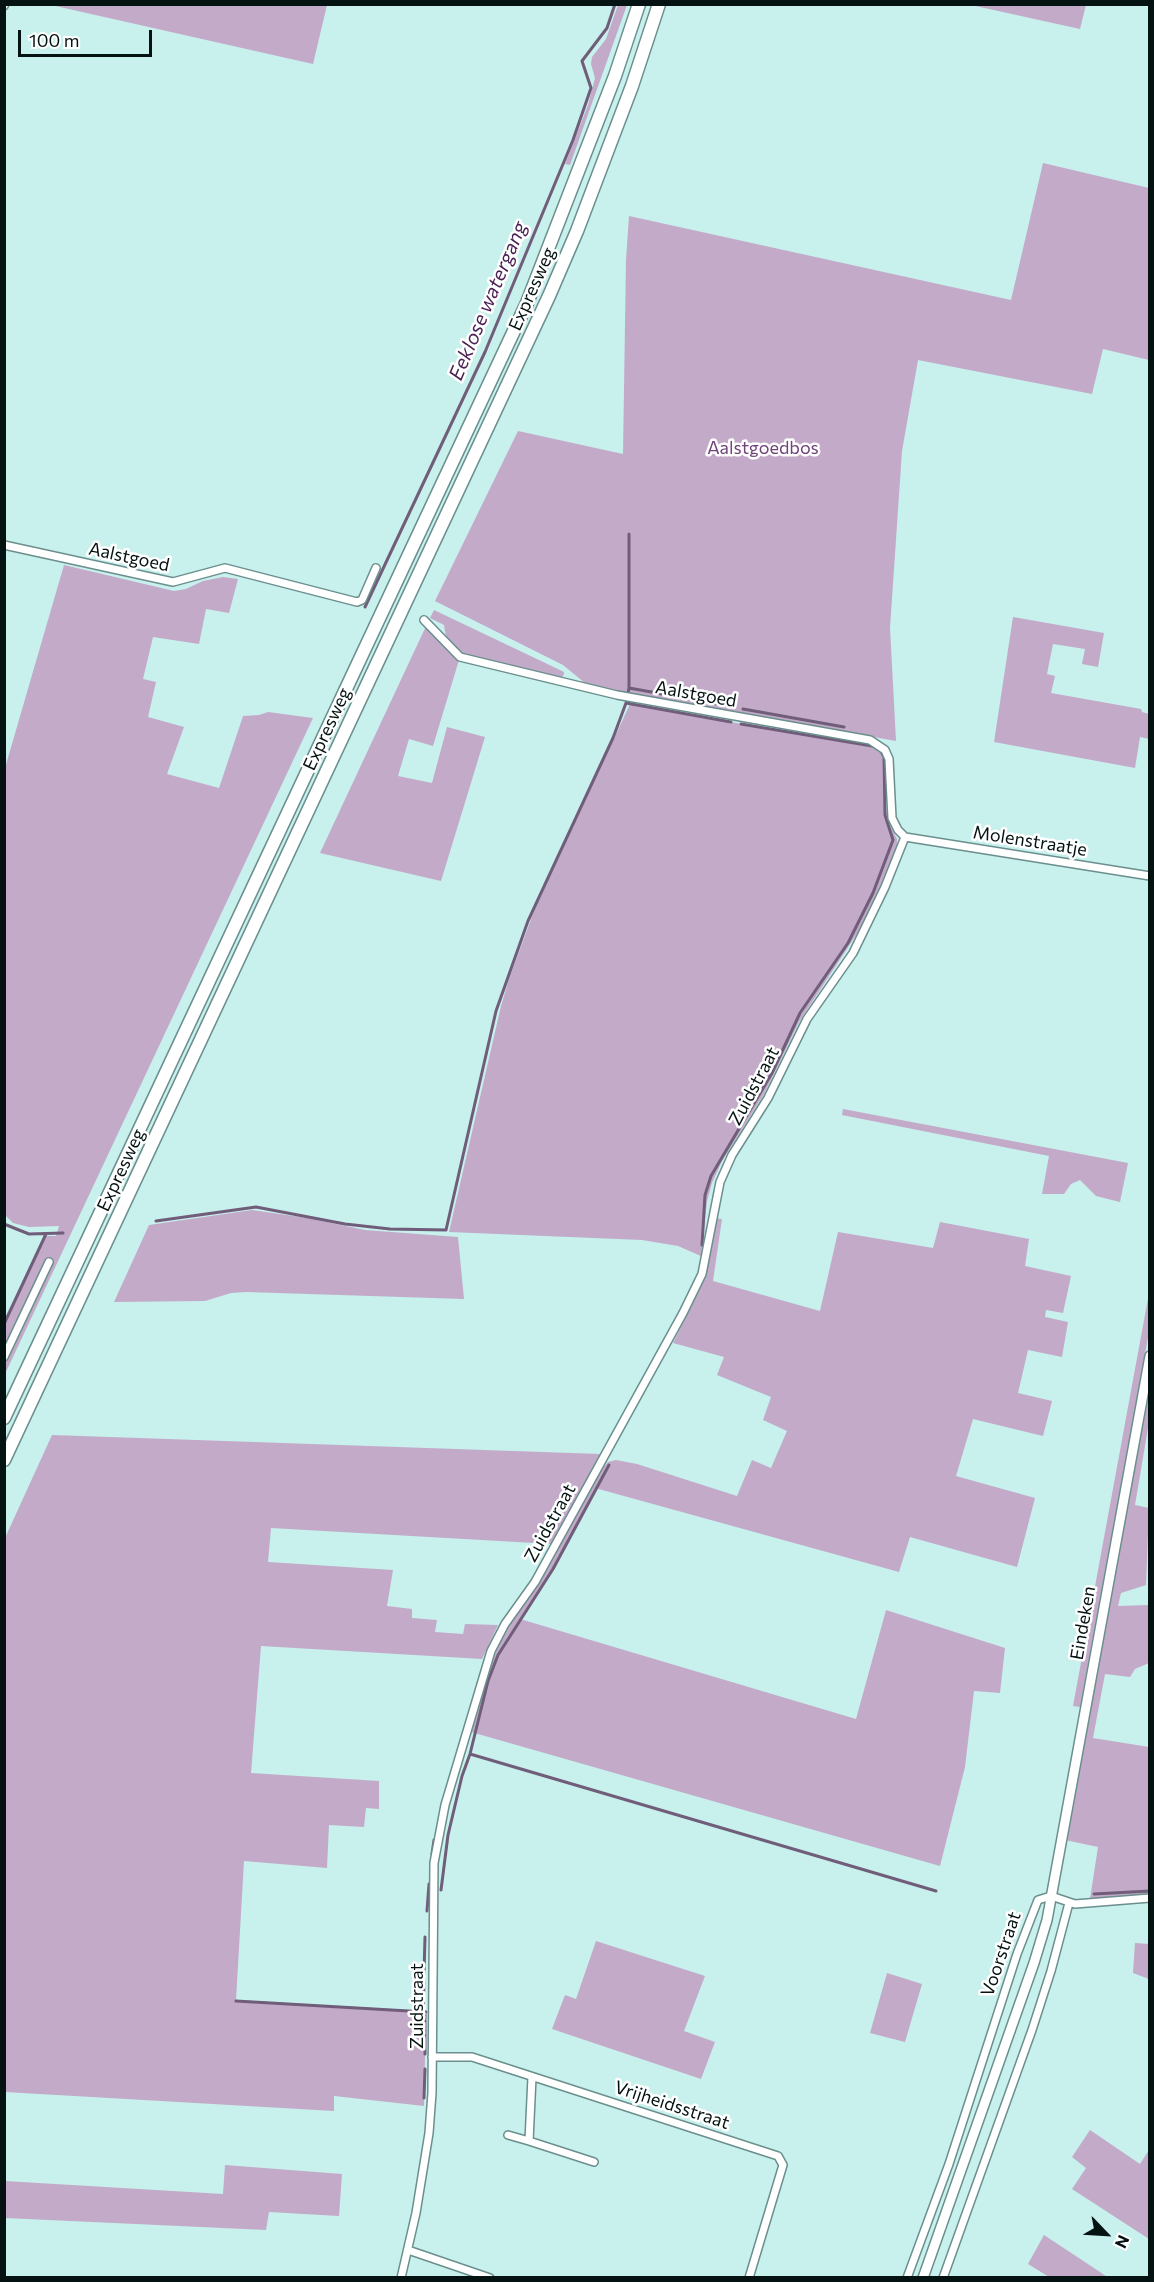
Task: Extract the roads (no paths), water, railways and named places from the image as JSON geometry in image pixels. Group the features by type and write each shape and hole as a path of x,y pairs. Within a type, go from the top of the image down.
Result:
{"highway":[{"name":"Expresweg","path":"4,1418 527,303 615,76 639,4"},
{"name":"Expresweg","path":"4,1460 549,296 577,231 632,86 659,4"}],"street":[{"name":"Aalstgoed","path":"4,545 173,582 225,568 357,602 362,600 376,568"},
{"name":"Aalstgoed","path":"424,620 460,657 617,695 877,743 885,750 889,759 892,818 898,831 905,837"},
{"name":"Molenstraatje","path":"905,837 1149,876"},
{"name":"Zuidstraat","path":"401,2277 413,2236 429,2133 434,1863 445,1805 491,1651 506,1624 536,1582 683,1313 702,1274 720,1182 732,1155 768,1098 807,1019 853,953 885,887 905,837"},
{"path":"4,1358 49,1262"},
{"name":"Eindeken","path":"1051,1896 1149,1356"},
{"path":"1051,1896 1075,1904 1149,1898"},
{"name":"Voorstraat","path":"907,2277 949,2164 1017,1954 1038,1900 1051,1896 1047,1920 1034,1963 923,2277"},
{"path":"943,2277 1032,2030 1069,1903"},
{"name":"Vrijheidsstraat","path":"432,2057 472,2057 778,2156 783,2165 749,2277"},
{"path":"529,2141 532,2077"},
{"path":"508,2135 594,2162"},
{"path":"408,2250 490,2277"}],"waterway":[{"name":"Eeklose watergang","path":"365,607 485,352 573,140 591,88 582,61 607,28 615,4"},
{"path":"156,1221 256,1207 345,1224 390,1229 446,1230 496,1011 528,921 613,738 626,703 629,688 629,534"},
{"path":"629,688 730,706"},
{"path":"626,703 731,722"},
{"path":"743,709 844,727"},
{"path":"702,1245 705,1195 711,1176 772,1073 800,1013 848,943 873,893 893,840 885,815 884,757 880,749 741,724"},
{"path":"4,1224 29,1234 63,1233"},
{"path":"4,1324 46,1234"},
{"path":"470,1754 488,1681 498,1655 553,1569 609,1465"},
{"path":"441,1890 448,1835 462,1776 470,1754 936,1891"},
{"path":"432,1854 434,1840"},
{"path":"427,1911 429,1884"},
{"path":"1094,1894 1150,1891"},
{"path":"424,1973 425,1937"},
{"path":"423,2012 424,1981"},
{"path":"236,2001 426,2012"},
{"path":"425,2012 425,2054"},
{"path":"424,2098 425,2069"}],"park label":[{"name":"Aalstgoedbos","path":"763,448"}]}
